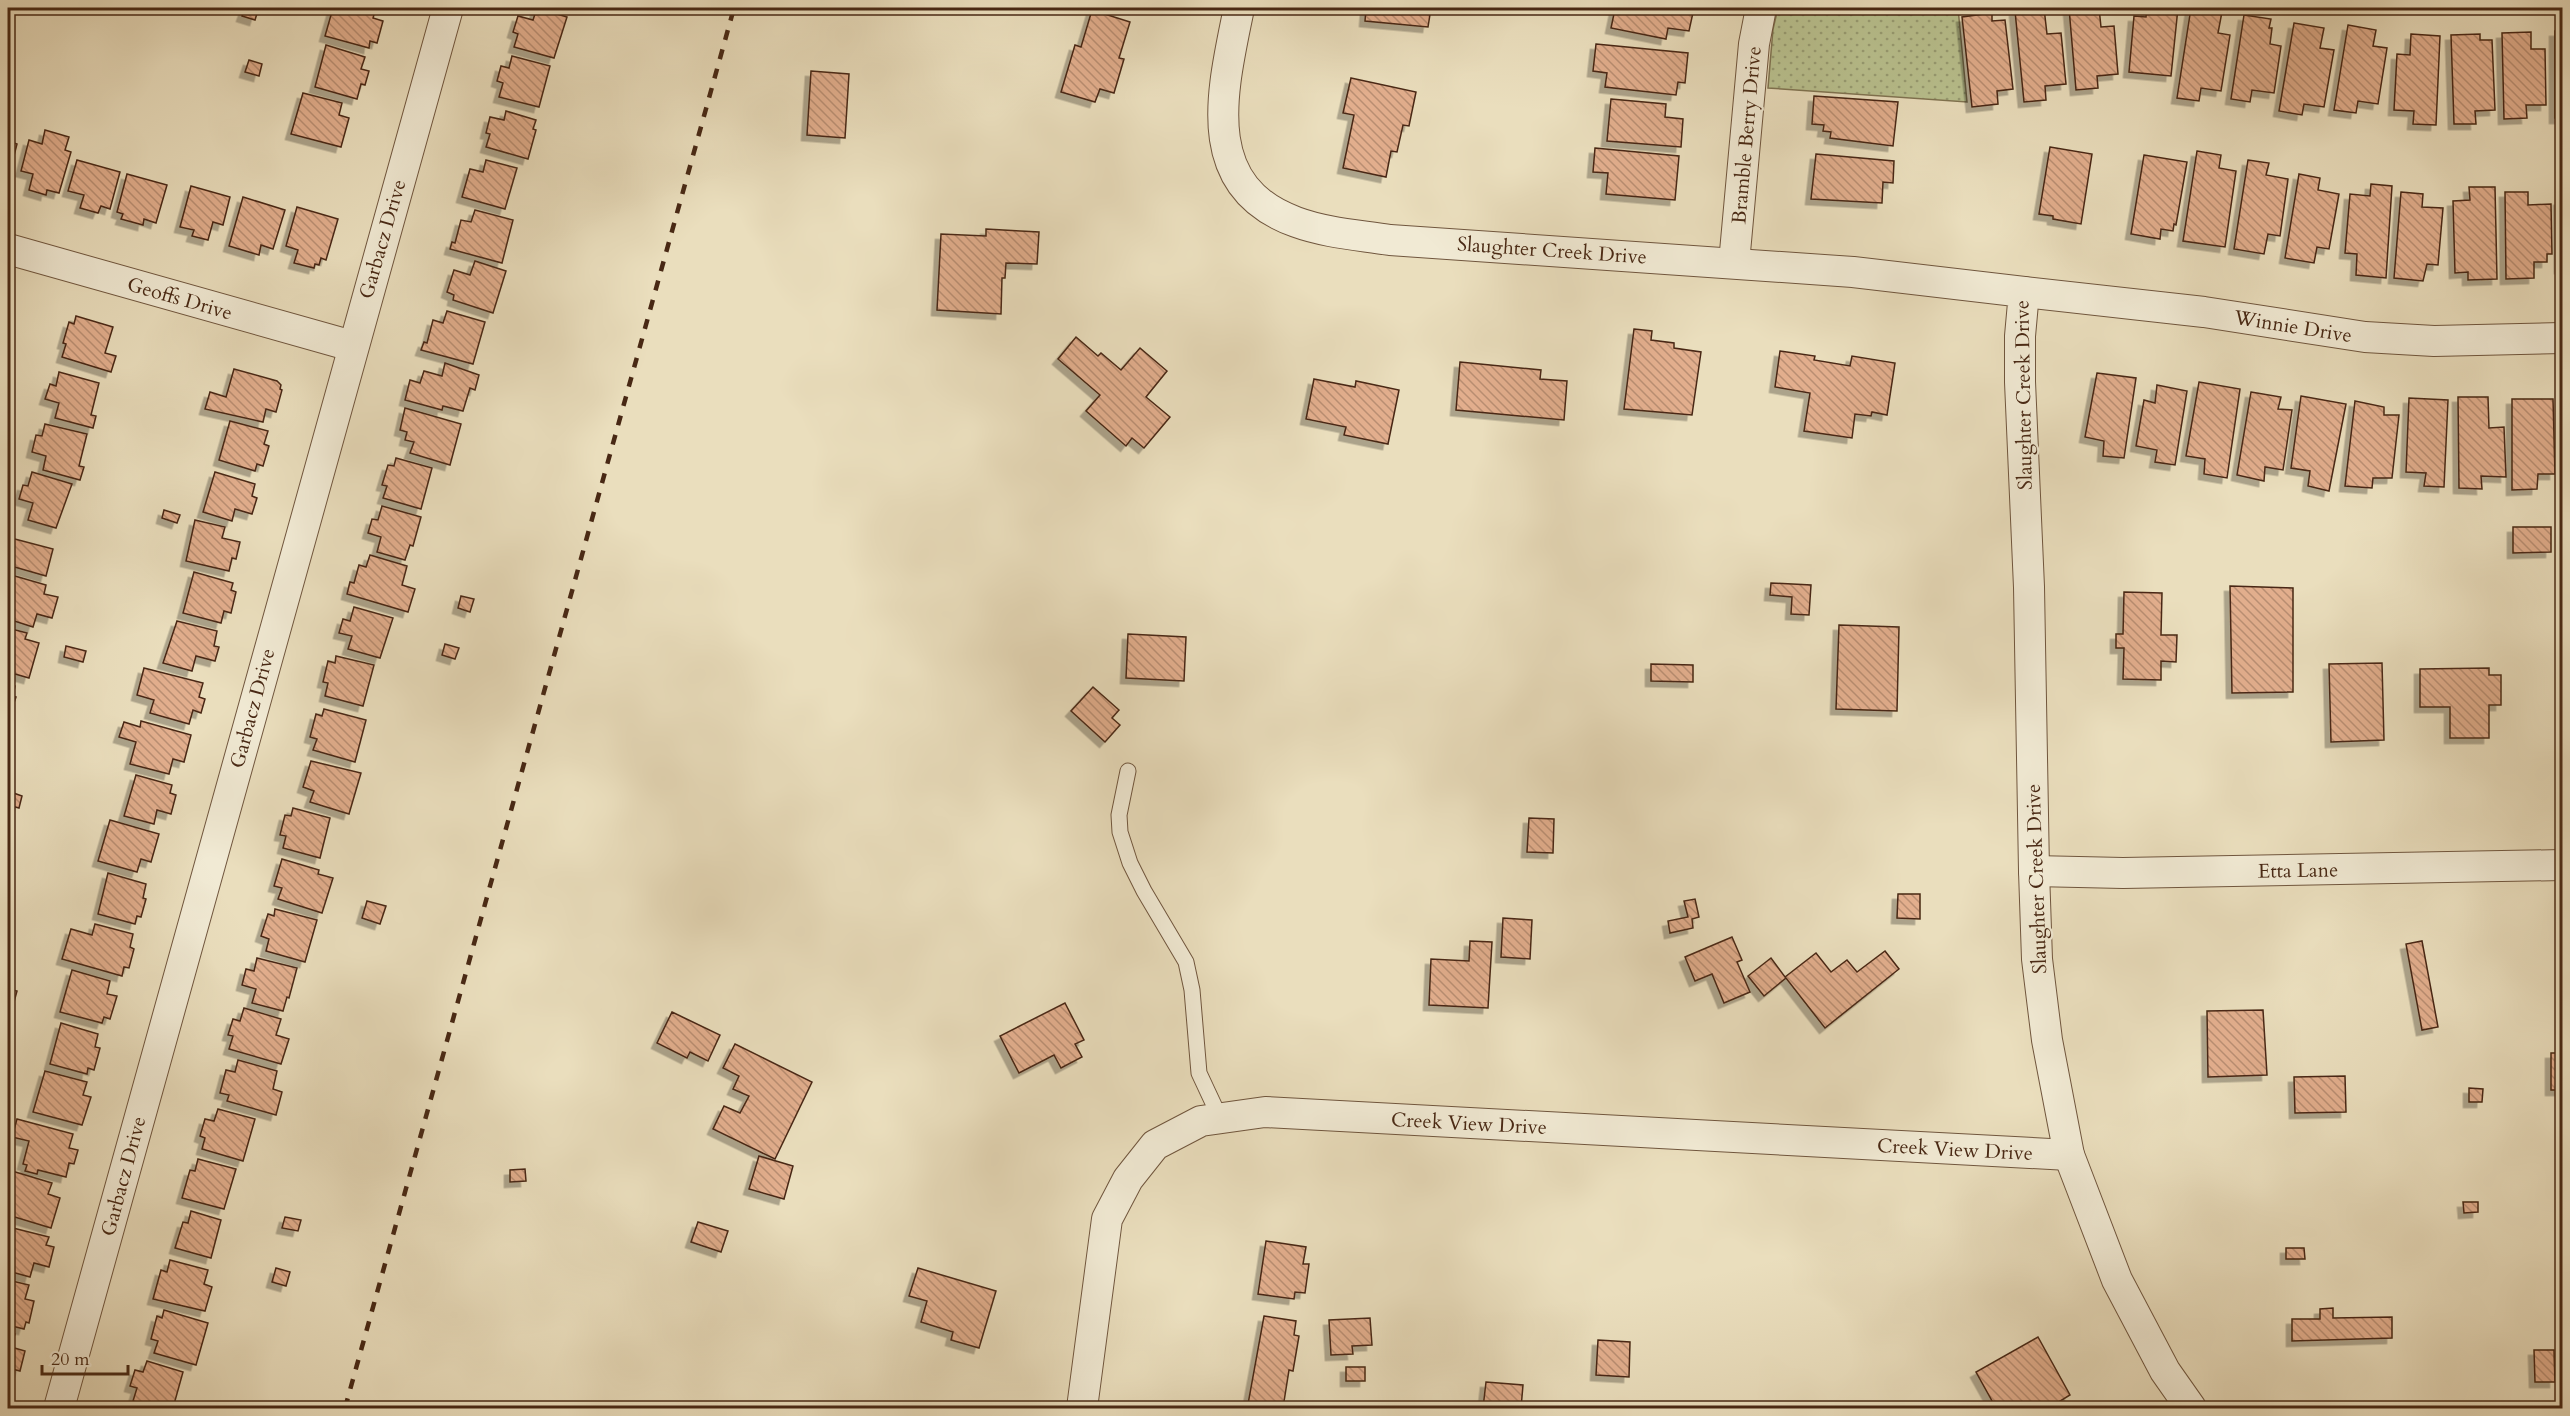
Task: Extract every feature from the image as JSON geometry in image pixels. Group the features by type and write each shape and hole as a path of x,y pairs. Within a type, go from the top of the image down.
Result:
{"street":[{"name":"Garbacz Drive","path":"59,1408 352,346 448,8"},
{"name":"Slaughter Creek Drive","path":"1239,8 1223,86 1222,117 1229,159 1238,179 1266,208 1295,222 1322,230 1390,240 1734,262 1853,272 2024,292 2020,336 2020,382 2029,587 2034,871 2037,959 2047,1040 2069,1155 2117,1280 2165,1371 2191,1408"},
{"name":"Bramble Berry Drive","path":"1734,262 1754,44 1761,8"},
{"name":"Geoffs Drive","path":"9,257 352,346"},
{"name":"Winnie Drive","path":"2024,292 2204,312 2365,337 2434,341 2562,338"},
{"name":"Etta Lane","path":"2034,871 2123,873 2562,865"},
{"name":"Creek View Drive","path":"1082,1408 1107,1219 1128,1179 1155,1145 1201,1121 1264,1112 2069,1155"}],"lane":[{"path":"1128,771 1119,815 1120,832 1130,863 1144,891 1186,962 1192,990 1199,1073 1220,1118"}],"green space":[{"path":"1778,8 1958,8 1967,102 1768,88 1773,29"}],"building":[{"path":"245,8 258,10 255,20 242,16"},
{"path":"333,8 376,8 373,18 383,21 377,43 370,41 369,48 325,36"},
{"path":"537,8 567,17 554,58 514,47 518,34 513,32 518,16 533,20"},
{"path":"1366,8 1431,8 1428,27 1365,21"},
{"path":"1606,8 1694,8 1689,31 1668,28 1666,39 1611,28 1615,9"},
{"path":"2044,8 2047,34 2061,33 2066,84 2045,86 2046,100 2024,102 2015,11"},
{"path":"2069,8 2099,8 2101,27 2114,26 2118,74 2097,76 2098,88 2076,90"},
{"path":"2147,8 2178,8 2171,76 2129,72 2134,16 2146,17"},
{"path":"2191,8 2222,12 2218,33 2230,35 2221,91 2201,88 2199,101 2177,98"},
{"path":"1092,10 1130,22 1119,58 1124,59 1114,93 1100,89 1095,102 1061,92 1075,45 1081,47"},
{"path":"1992,13 1992,21 2005,20 2013,89 1997,91 1998,104 1972,107 1962,17"},
{"path":"2244,15 2271,19 2270,44 2281,46 2274,93 2252,90 2250,102 2231,99"},
{"path":"2294,23 2324,28 2320,48 2334,50 2324,107 2304,104 2302,115 2279,111"},
{"path":"2348,25 2376,30 2373,46 2387,48 2378,104 2358,101 2356,113 2334,110"},
{"path":"2555,31 2562,31 2562,118 2555,118"},
{"path":"2531,32 2531,49 2545,49 2546,105 2526,105 2527,118 2504,119 2502,33"},
{"path":"2411,34 2440,36 2436,125 2413,124 2414,111 2394,110 2397,54 2410,55"},
{"path":"2480,34 2480,40 2492,40 2495,110 2475,111 2476,124 2454,124 2451,35"},
{"path":"1596,44 1688,53 1685,83 1678,82 1676,95 1605,87 1607,73 1593,71"},
{"path":"326,45 365,57 361,69 369,71 365,85 361,84 357,99 315,87"},
{"path":"512,56 550,66 539,107 499,97 503,83 497,81 501,66 509,68"},
{"path":"249,60 262,64 259,76 245,72"},
{"path":"811,71 849,74 845,138 807,135"},
{"path":"1351,78 1416,92 1409,126 1403,125 1397,152 1391,151 1386,177 1343,168 1354,115 1343,113"},
{"path":"303,93 342,103 339,115 349,118 341,147 291,134"},
{"path":"1814,96 1898,102 1893,146 1830,138 1831,132 1823,131 1824,125 1812,124"},
{"path":"1611,99 1666,104 1665,117 1683,119 1681,147 1607,141"},
{"path":"506,111 536,120 533,129 536,130 528,159 486,147 490,134 486,133 490,117 504,120"},
{"path":"45,130 69,137 65,150 71,152 59,193 47,190 46,195 29,190 33,174 21,171 29,140 42,144"},
{"path":"8,141 17,144 8,179"},
{"path":"2050,147 2092,154 2081,224 2039,214"},
{"path":"1595,148 1679,156 1675,200 1606,194 1608,173 1593,172"},
{"path":"2197,151 2221,155 2219,168 2236,171 2225,247 2183,241"},
{"path":"1816,154 1894,161 1893,183 1883,182 1882,203 1811,199"},
{"path":"2144,155 2187,162 2176,225 2174,224 2173,231 2161,229 2160,239 2131,234"},
{"path":"77,160 120,172 110,209 101,206 98,213 80,208 84,195 68,191"},
{"path":"486,160 517,168 505,209 462,197 470,169 483,172"},
{"path":"2248,160 2269,163 2266,175 2288,179 2280,236 2268,234 2264,254 2234,249"},
{"path":"127,174 167,185 156,223 144,219 143,225 121,219 123,214 117,212"},
{"path":"2299,174 2320,178 2318,190 2339,194 2329,249 2317,247 2314,263 2285,258"},
{"path":"2371,184 2392,186 2386,278 2356,275 2357,254 2345,253 2350,194 2370,196"},
{"path":"191,186 230,197 223,225 213,222 208,240 192,236 194,230 180,227"},
{"path":"2469,187 2495,187 2497,279 2468,280 2468,272 2455,273 2453,201 2470,200"},
{"path":"2401,192 2423,194 2422,207 2443,208 2438,265 2427,264 2423,281 2394,278"},
{"path":"2505,192 2528,192 2528,205 2551,204 2552,254 2547,254 2547,262 2534,262 2534,278 2506,279"},
{"path":"243,197 285,210 273,249 261,245 259,255 229,246"},
{"path":"2559,200 2562,200 2562,268 2560,268"},
{"path":"297,207 338,219 326,260 321,258 319,265 315,264 314,268 294,263 298,250 286,246"},
{"path":"475,210 513,220 502,263 450,249 452,242 455,243 461,220 471,222"},
{"path":"986,229 1039,232 1037,264 1006,263 1005,278 1002,278 1001,314 937,310 941,234 986,236"},
{"path":"475,261 506,271 493,313 453,300 454,295 447,292 454,270 470,275"},
{"path":"447,311 485,322 473,364 421,350 424,342 427,343 433,320 443,323"},
{"path":"76,316 113,327 105,353 116,356 111,372 62,357 69,322 74,324"},
{"path":"1634,329 1652,331 1651,340 1674,343 1674,348 1701,352 1692,415 1624,409"},
{"path":"1076,337 1098,356 1101,353 1121,370 1140,348 1167,371 1146,397 1170,417 1144,448 1132,438 1126,446 1086,411 1100,395 1058,359"},
{"path":"1780,351 1815,356 1814,360 1850,366 1852,356 1895,363 1887,415 1872,412 1871,416 1855,414 1852,438 1804,431 1810,393 1775,387"},
{"path":"1460,362 1541,370 1540,379 1567,381 1564,420 1456,410"},
{"path":"445,363 479,375 475,390 470,388 463,411 443,406 442,410 405,400 410,380 420,383 424,371 442,376"},
{"path":"234,369 277,381 281,385 282,390 276,412 266,409 263,422 205,409 210,392 226,397"},
{"path":"59,372 99,383 91,415 96,416 93,428 55,418 59,403 45,399 50,384 56,386"},
{"path":"2097,373 2136,378 2124,458 2103,456 2104,441 2085,437"},
{"path":"1314,379 1355,387 1356,381 1399,390 1388,444 1344,435 1346,427 1306,419"},
{"path":"2199,382 2240,389 2227,478 2204,474 2205,459 2186,456"},
{"path":"2157,385 2187,391 2175,465 2155,462 2157,450 2136,446 2144,400 2155,403"},
{"path":"2251,392 2281,397 2278,409 2292,410 2283,470 2265,467 2264,481 2237,475"},
{"path":"2301,396 2346,404 2329,491 2308,486 2310,471 2291,468"},
{"path":"2458,397 2488,397 2489,428 2504,427 2506,477 2481,476 2482,489 2459,488"},
{"path":"2409,398 2448,400 2444,487 2424,486 2426,473 2406,472"},
{"path":"2512,399 2553,399 2555,474 2538,474 2537,489 2512,490"},
{"path":"2355,401 2384,407 2384,415 2399,415 2392,478 2373,478 2372,488 2345,486"},
{"path":"405,408 461,424 450,465 410,453 414,442 405,440 407,432 400,430"},
{"path":"230,421 268,431 264,444 269,446 263,466 257,464 255,471 219,460"},
{"path":"45,424 87,434 79,466 84,467 80,480 43,470 46,456 32,452 36,435 42,436"},
{"path":"396,458 432,468 421,509 383,498 387,486 382,485 388,465 394,466"},
{"path":"32,472 72,484 56,528 28,520 33,503 19,499 23,485 28,486"},
{"path":"215,472 255,484 252,496 257,498 252,514 235,509 232,521 203,512"},
{"path":"382,506 421,517 413,546 410,545 405,560 377,552 381,537 368,533 372,519 378,520"},
{"path":"164,510 180,515 177,523 162,518"},
{"path":"195,520 225,527 222,538 240,542 236,559 232,558 229,571 186,561"},
{"path":"2513,527 2551,527 2551,552 2513,553"},
{"path":"11,538 53,549 46,576 11,566 12,560 8,559"},
{"path":"370,555 407,566 402,585 415,589 408,612 347,594 350,582 354,583 359,565 366,567"},
{"path":"194,572 233,583 231,590 236,592 231,613 224,611 221,623 183,613"},
{"path":"8,574 46,585 44,594 58,597 52,618 37,614 33,627 8,619"},
{"path":"1771,583 1811,585 1809,615 1791,614 1792,597 1770,595"},
{"path":"2230,586 2293,588 2293,692 2232,693"},
{"path":"2124,592 2162,593 2161,635 2177,635 2176,662 2161,661 2161,680 2123,679 2124,648 2116,648 2116,634 2123,634"},
{"path":"461,596 474,599 470,612 458,608"},
{"path":"354,607 393,618 380,658 348,649 352,636 339,633 343,619 350,621"},
{"path":"177,621 217,631 214,646 219,647 215,661 196,656 192,671 163,663"},
{"path":"1839,625 1899,627 1897,711 1836,709"},
{"path":"8,628 27,633 25,639 39,643 29,678 8,672"},
{"path":"1128,634 1186,637 1184,681 1126,678"},
{"path":"445,644 459,648 455,659 442,655"},
{"path":"66,646 86,651 83,662 64,657"},
{"path":"336,656 374,665 363,706 325,696 328,683 323,682 328,661 335,663"},
{"path":"2382,663 2384,740 2331,742 2329,664"},
{"path":"1651,664 1693,665 1693,682 1651,681"},
{"path":"144,668 203,683 199,697 205,699 201,713 193,710 189,724 150,713 154,700 137,695"},
{"path":"2489,668 2489,675 2501,675 2501,705 2489,705 2489,738 2450,738 2450,707 2420,707 2420,669"},
{"path":"8,684 15,686 13,696 16,697 8,720"},
{"path":"1093,687 1119,710 1112,718 1120,725 1105,742 1071,711"},
{"path":"324,709 366,720 355,762 313,750 317,739 310,737 316,714 322,716"},
{"path":"141,721 191,735 184,762 173,759 169,774 130,764 136,742 119,737 124,722 140,727"},
{"path":"311,761 361,773 349,814 310,802 314,791 303,787"},
{"path":"136,775 172,785 170,793 176,795 171,814 157,810 154,824 124,816"},
{"path":"8,791 22,796 19,808 8,805"},
{"path":"293,808 330,818 320,858 283,848 286,836 280,835 285,815 291,816"},
{"path":"1529,818 1554,819 1553,853 1527,852"},
{"path":"110,820 159,834 151,862 141,859 137,872 98,861"},
{"path":"282,859 319,870 318,874 333,878 322,913 278,899 282,888 274,886"},
{"path":"108,873 146,884 143,898 146,899 141,917 137,916 135,924 98,914"},
{"path":"1898,894 1920,894 1920,919 1897,918"},
{"path":"1695,899 1699,917 1692,919 1693,928 1670,933 1668,921 1688,917 1684,901"},
{"path":"367,901 386,906 380,924 362,918"},
{"path":"275,909 317,920 305,962 266,951 269,939 261,936 268,914 274,916"},
{"path":"1503,918 1532,920 1530,959 1501,957"},
{"path":"95,924 133,934 130,947 134,949 129,968 124,967 122,976 62,959 71,929 92,935"},
{"path":"1732,937 1742,960 1737,962 1750,992 1724,1003 1712,974 1695,981 1685,957"},
{"path":"1470,941 1492,942 1488,1008 1429,1005 1431,959 1469,961"},
{"path":"2422,941 2438,1027 2422,1030 2406,944"},
{"path":"1885,951 1899,969 1825,1028 1786,978 1764,996 1748,976 1771,958 1785,977 1816,953 1831,972 1847,960 1857,972"},
{"path":"257,958 297,968 283,1011 252,1003 256,989 242,985 246,969 254,971"},
{"path":"72,970 110,981 107,994 117,996 110,1019 104,1017 102,1023 60,1012"},
{"path":"8,989 17,991 14,1002 8,1001"},
{"path":"1065,1003 1084,1040 1075,1044 1082,1057 1061,1068 1054,1055 1019,1073 1000,1036"},
{"path":"244,1008 281,1019 276,1035 289,1039 281,1064 229,1049 233,1036 228,1035 233,1019 240,1021"},
{"path":"2263,1010 2267,1075 2208,1077 2207,1011"},
{"path":"672,1012 720,1035 708,1061 690,1052 687,1058 657,1043"},
{"path":"61,1023 98,1034 95,1047 100,1048 94,1070 88,1068 87,1074 50,1064"},
{"path":"735,1044 812,1082 775,1159 713,1129 724,1106 740,1113 749,1096 733,1089 739,1076 723,1068"},
{"path":"2551,1053 2562,1053 2562,1090 2551,1090"},
{"path":"238,1060 277,1071 273,1089 282,1092 276,1115 227,1101 229,1095 220,1093 226,1070 235,1072"},
{"path":"45,1071 87,1082 83,1095 91,1097 82,1125 33,1112"},
{"path":"2345,1076 2346,1112 2295,1113 2294,1077"},
{"path":"2469,1088 2483,1089 2482,1102 2469,1102"},
{"path":"218,1109 255,1119 243,1161 202,1149 205,1138 200,1136 205,1119 214,1121"},
{"path":"17,1119 73,1134 69,1148 78,1150 74,1164 69,1163 66,1177 38,1170 37,1174 25,1171 27,1165 23,1164 29,1141 12,1137"},
{"path":"759,1156 793,1166 784,1199 749,1189"},
{"path":"198,1159 236,1169 224,1209 182,1198 190,1170 195,1171"},
{"path":"525,1169 526,1181 510,1182 510,1170"},
{"path":"12,1171 52,1183 48,1194 60,1198 51,1228 8,1215 8,1187"},
{"path":"2463,1202 2478,1202 2478,1212 2464,1213"},
{"path":"191,1211 221,1220 211,1258 175,1248 183,1222 188,1223"},
{"path":"285,1217 301,1220 298,1231 282,1228"},
{"path":"698,1222 728,1231 721,1252 691,1242"},
{"path":"13,1228 49,1237 46,1245 54,1247 49,1267 34,1263 30,1277 8,1271 8,1248"},
{"path":"1266,1241 1306,1247 1303,1264 1309,1264 1305,1293 1295,1292 1294,1299 1258,1294"},
{"path":"2286,1248 2304,1248 2305,1259 2286,1259"},
{"path":"170,1260 208,1270 204,1284 212,1287 205,1311 153,1299 161,1270 167,1272"},
{"path":"276,1268 290,1272 286,1286 272,1282"},
{"path":"918,1268 996,1291 979,1348 951,1340 953,1332 921,1322 927,1301 909,1296"},
{"path":"8,1280 29,1285 25,1299 34,1301 29,1323 26,1322 24,1329 8,1325"},
{"path":"2333,1308 2333,1318 2392,1317 2392,1338 2292,1341 2292,1319 2320,1319 2320,1309"},
{"path":"164,1310 208,1323 196,1365 154,1353 158,1341 151,1339 157,1316 162,1318"},
{"path":"1264,1316 1296,1321 1294,1335 1299,1336 1293,1371 1289,1370 1283,1408 1248,1404"},
{"path":"1370,1318 1372,1345 1352,1346 1353,1354 1331,1355 1329,1320"},
{"path":"8,1332 15,1334 11,1347 25,1351 20,1371 12,1369 10,1377 8,1376"},
{"path":"2038,1337 2070,1395 2049,1408 1996,1408 1976,1372"},
{"path":"1598,1340 1630,1342 1629,1377 1596,1375"},
{"path":"2534,1350 2554,1350 2555,1382 2535,1382"},
{"path":"147,1361 183,1372 173,1408 158,1408 133,1401 137,1388 130,1386 135,1370 143,1372"},
{"path":"1346,1367 1365,1367 1365,1381 1346,1381"},
{"path":"1486,1382 1523,1385 1521,1408 1483,1408"}],"railway":[{"path":"345,1408 734,8"}]}
